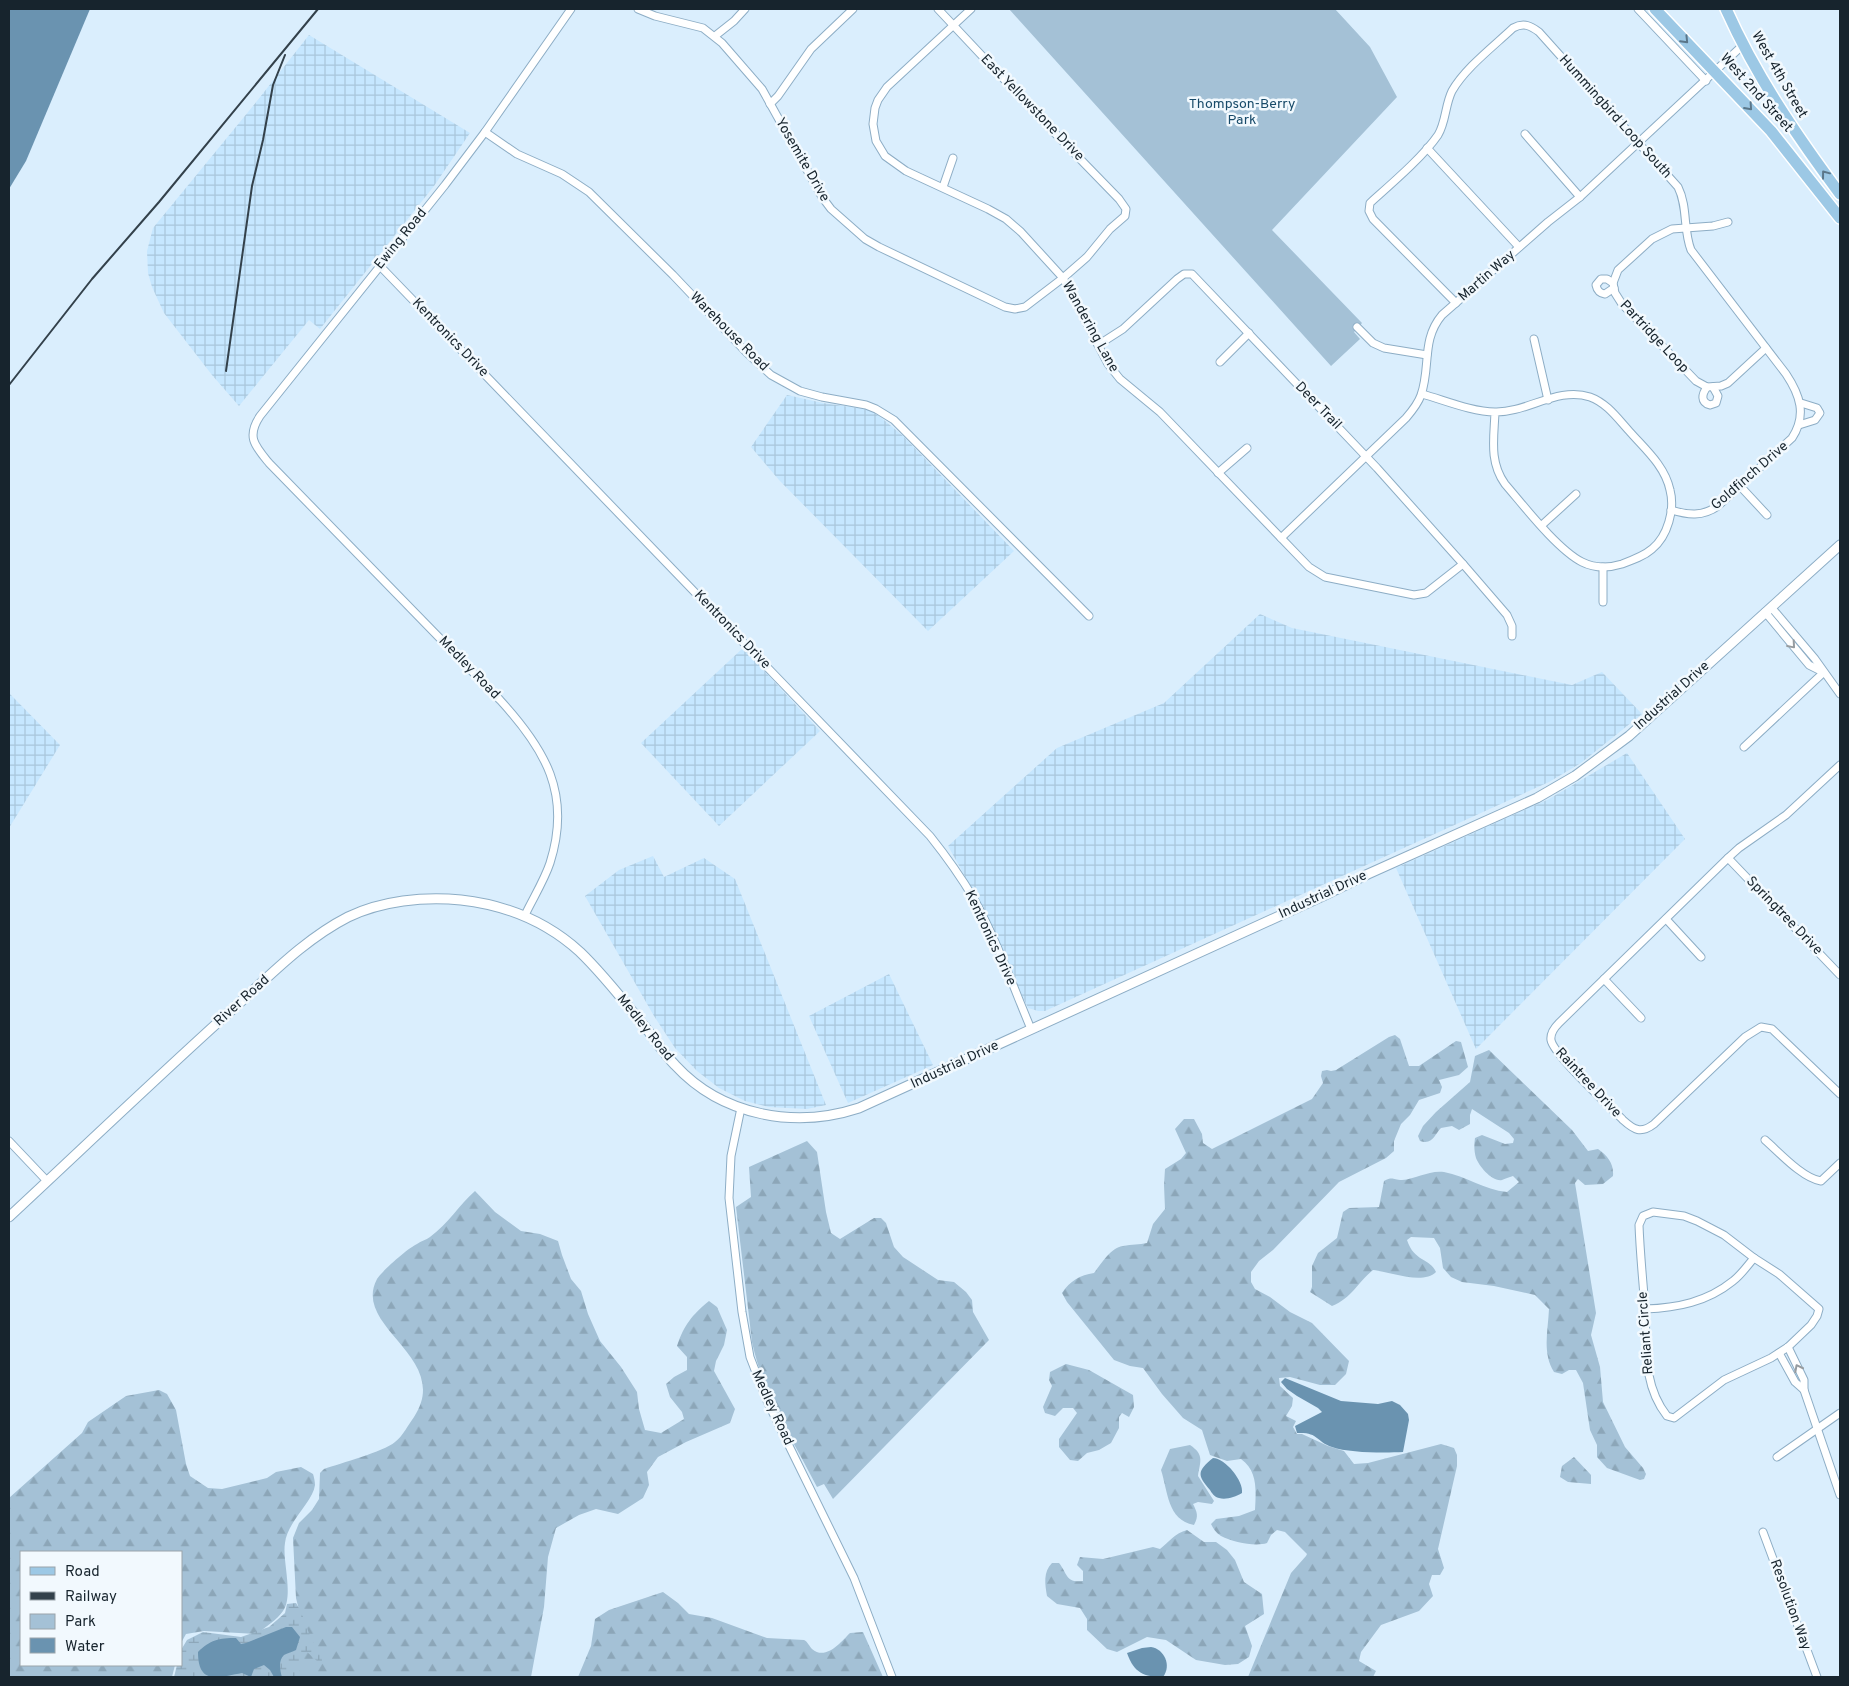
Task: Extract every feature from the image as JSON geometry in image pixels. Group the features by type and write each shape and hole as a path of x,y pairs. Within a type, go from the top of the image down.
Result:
{"main road":[{"name":"West 2nd Street","path":"1656,9 1771,131 1840,218"},
{"name":"West 4th Street","path":"1726,9 1743,45 1780,110 1840,194"}],"street":[{"name":"Ewing Road","path":"273,467 255,444 252,434 254,425 485,132 571,9"},
{"name":"Yosemite Drive","path":"639,9 655,16 696,25 715,36 757,82 822,198 831,209 865,239 1004,307 1015,309 1025,306 1063,278 1087,257 1125,216 1125,207"},
{"path":"715,36 734,21 745,9"},
{"path":"770,104 778,96 811,49 852,9"},
{"name":"East Yellowstone Drive","path":"938,9 1120,199 1125,207"},
{"name":"Wandering Lane","path":"971,9 887,87 878,100 873,116 874,133 876,141 885,156 906,171 988,209 1014,225 1042,253 1063,278 1108,364 1120,379 1152,405 1309,567 1325,577 1406,594 1420,595 1426,593 1463,564"},
{"name":"West 2nd Street","path":"1638,9 1706,81"},
{"name":"Hummingbird Loop South","path":"1427,148 1441,128 1450,96 1459,82 1478,61 1518,25 1529,25 1539,32 1678,187 1685,207 1688,243 1696,257 1795,387 1800,403"},
{"name":"Martin Way","path":"1280,538 1406,418 1417,405 1422,394 1432,328 1442,316 1548,222 1580,198 1743,45"},
{"name":"Warehouse Road","path":"485,132 517,154 562,174 589,192 673,275 747,353 771,374 800,391 866,405 894,420 1089,616"},
{"path":"1525,134 1580,198"},
{"path":"1456,303 1370,215 1370,203 1427,148 1519,248"},
{"path":"943,187 953,158"},
{"name":"Partridge Loop","path":"1728,222 1713,226 1666,231 1652,239 1622,266 1614,286 1622,304 1690,376 1710,387 1728,383 1766,348"},
{"name":"Kentronics Drive","path":"380,266 930,836 963,880 974,900 989,929 1031,1029"},
{"name":"Deer Trail","path":"1098,345 1123,330 1177,279 1188,273 1194,276 1366,456 1463,564 1507,615 1512,626 1512,636"},
{"path":"1357,327 1373,343 1384,348 1427,355"},
{"path":"1220,362 1249,333"},
{"path":"1534,339 1548,400"},
{"path":"1422,394 1478,410 1495,412 1512,410 1565,395 1582,395 1597,400 1610,410 1657,463 1670,487 1670,510 1664,533 1652,549 1630,561 1603,567 1591,565 1577,559 1564,548 1505,484 1495,467 1493,449 1495,412"},
{"path":"1800,403 1817,408 1820,413 1815,420 1799,425 1800,403"},
{"name":"Goldfinch Drive","path":"1670,510 1697,515 1704,514 1718,506 1788,443 1799,425"},
{"path":"1218,473 1247,448"},
{"name":"Medley Road","path":"273,467 518,719 540,750 554,784 557,825 549,864 525,915 554,932 578,950 595,968 674,1065 686,1076 712,1095 741,1108 731,1156 729,1198 742,1312 750,1358 767,1401 854,1578 892,1677"},
{"path":"1740,486 1767,515"},
{"path":"1542,525 1576,494"},
{"name":"Industrial Drive","path":"741,1108 768,1116 815,1118 841,1114 881,1099 1549,792 1575,776 1629,736 1840,546"},
{"path":"1603,567 1603,602"},
{"path":"1768,610 1815,659 1840,694"},
{"path":"1744,747 1823,672"},
{"name":"Raintree Drive","path":"1840,765 1786,814 1728,858 1559,1023 1551,1038 1555,1049 1633,1129 1643,1130 1654,1124 1745,1037 1761,1027 1772,1029 1840,1094"},
{"name":"Springtree Drive","path":"1728,858 1840,974"},
{"name":"River Road","path":"9,1217 301,948 334,925 351,916 395,903 433,898 482,903 525,915"},
{"path":"1666,919 1701,957"},
{"path":"1604,979 1641,1018"},
{"path":"1765,1140 1803,1173 1818,1181 1823,1180 1840,1163"},
{"path":"9,1141 48,1181"},
{"name":"Reliant Circle","path":"1659,1212 1671,1213 1697,1221 1724,1235 1754,1258 1780,1274 1818,1309 1817,1316 1811,1325 1788,1347 1724,1380 1674,1418 1670,1418 1660,1408 1649,1381 1646,1358 1645,1309 1639,1225 1643,1216 1647,1213 1659,1212"},
{"path":"1645,1309 1681,1306 1710,1296 1735,1280 1754,1258"},
{"path":"1788,1347 1804,1380 1804,1390 1840,1495"},
{"path":"1779,1353 1795,1382 1804,1390"},
{"path":"1777,1457 1840,1412"},
{"name":"Resolution Way","path":"1763,1532 1817,1677"}],"shaded area":[{"path":"309,35 470,133 434,186 320,329 309,320 239,406 212,375 164,313 148,273 147,251 153,228"},
{"path":"787,395 870,410 903,436 1014,551 928,631 779,480 751,447"},
{"path":"1260,614 1292,628 1572,685 1602,672 1642,714 1581,763 1549,782 1045,1011 1028,1008 975,894 948,846 1057,748 1164,703"},
{"path":"743,648 820,731 719,826 641,743"},
{"path":"9,693 60,745 9,828"},
{"path":"1627,753 1685,839 1476,1049 1396,868 1549,799"},
{"path":"653,856 664,877 704,858 735,879 826,1105 807,1109 769,1107 745,1101 719,1088 697,1071 675,1048 654,1016 585,896 619,870"},
{"path":"889,974 933,1065 848,1103 809,1016"}],"green space":[{"name":"Thompson-Berry Park","path":"1009,9 1335,9 1370,47 1397,97 1272,230 1362,323 1354,332 1360,339 1331,366"},
{"path":"1395,1035 1400,1039 1409,1066 1419,1066 1456,1041 1461,1042 1468,1067 1459,1075 1439,1080 1442,1087 1440,1093 1419,1100 1410,1115 1401,1124 1394,1141 1394,1151 1386,1158 1339,1182 1273,1250 1259,1261 1251,1272 1251,1282 1255,1289 1270,1297 1290,1312 1312,1323 1349,1361 1346,1374 1335,1385 1320,1385 1290,1377 1279,1378 1280,1386 1293,1398 1292,1406 1286,1416 1296,1421 1293,1427 1297,1434 1302,1434 1344,1451 1354,1464 1368,1463 1441,1444 1454,1448 1457,1455 1457,1466 1438,1549 1444,1568 1440,1575 1432,1575 1429,1584 1433,1596 1419,1611 1381,1625 1361,1652 1359,1661 1376,1671 1373,1677 1248,1677 1291,1573 1307,1554 1285,1532 1277,1530 1271,1535 1267,1543 1262,1544 1232,1540 1216,1532 1211,1524 1216,1519 1239,1516 1255,1510 1255,1482 1247,1464 1241,1459 1227,1461 1210,1455 1202,1430 1183,1418 1143,1368 1130,1366 1114,1360 1067,1302 1062,1293 1076,1279 1094,1273 1107,1256 1118,1247 1147,1243 1153,1224 1165,1209 1165,1169 1181,1159 1186,1153 1175,1129 1184,1119 1194,1119 1202,1134 1203,1143 1212,1149 1312,1099 1323,1083 1322,1071 1336,1070"},
{"path":"1489,1050 1572,1130 1588,1151 1598,1149 1605,1154 1611,1164 1613,1176 1603,1184 1585,1185 1578,1179 1575,1183 1596,1313 1591,1335 1600,1367 1603,1402 1625,1447 1643,1468 1646,1474 1644,1479 1640,1480 1607,1468 1597,1457 1597,1445 1590,1430 1583,1383 1576,1370 1569,1370 1562,1374 1554,1372 1550,1365 1547,1350 1549,1309 1535,1295 1494,1286 1462,1282 1451,1277 1443,1268 1440,1248 1434,1238 1411,1237 1407,1240 1414,1252 1430,1264 1436,1272 1430,1276 1415,1278 1373,1270 1350,1295 1332,1306 1310,1292 1312,1287 1312,1266 1318,1253 1337,1238 1343,1212 1349,1208 1379,1207 1384,1181 1391,1178 1402,1180 1433,1172 1444,1172 1491,1189 1507,1192 1519,1182 1513,1176 1502,1180 1494,1179 1480,1165 1475,1153 1475,1138 1482,1135 1505,1144 1513,1143 1514,1139 1509,1133 1472,1109 1470,1124 1459,1130 1452,1126 1441,1128 1433,1139 1428,1142 1420,1141 1418,1136 1423,1126 1436,1112 1470,1082 1475,1056"},
{"path":"807,1141 817,1152 831,1233 840,1239 874,1218 881,1218 886,1223 894,1247 903,1257 938,1280 954,1282 966,1292 972,1300 973,1312 989,1340 833,1499 824,1484 817,1487 763,1380 752,1342 736,1207 751,1197 749,1167"},
{"path":"475,1191 495,1212 521,1231 540,1234 558,1241 571,1279 581,1291 588,1314 600,1341 621,1367 637,1392 639,1409 645,1430 661,1433 684,1419 682,1412 670,1397 666,1384 687,1370 687,1357 677,1346 689,1321 698,1311 709,1301 717,1307 727,1330 724,1345 716,1361 714,1371 735,1409 730,1423 686,1442 658,1457 647,1472 649,1485 643,1498 618,1514 596,1509 579,1515 556,1528 548,1557 544,1607 531,1677 284,1677 300,1614 296,1598 293,1538 299,1523 312,1510 319,1499 320,1473 324,1469 372,1453 398,1440 414,1417 423,1396 421,1377 413,1360 377,1313 373,1297 377,1279 413,1246 436,1232"},
{"path":"1066,1364 1089,1370 1133,1395 1134,1407 1129,1417 1122,1413 1119,1417 1119,1428 1111,1443 1099,1450 1087,1453 1078,1461 1070,1460 1059,1447 1059,1439 1077,1413 1073,1408 1063,1408 1055,1416 1045,1413 1043,1407 1052,1386 1049,1380 1050,1372"},
{"path":"159,1390 167,1394 176,1410 190,1476 208,1488 222,1489 267,1478 276,1472 301,1467 313,1474 315,1485 313,1492 290,1527 285,1543 288,1587 286,1604 283,1611 257,1634 204,1631 186,1634 182,1641 182,1551 20,1551 20,1666 175,1666 172,1677 9,1677 9,1498 82,1433 88,1422 126,1396"},
{"path":"1190,1445 1200,1456 1198,1476 1214,1501 1212,1504 1198,1502 1193,1504 1197,1514 1194,1525 1185,1522 1174,1511 1167,1495 1161,1470 1170,1449"},
{"path":"1574,1457 1591,1475 1591,1484 1568,1482 1560,1477 1562,1466"},
{"path":"1187,1530 1204,1542 1216,1542 1227,1550 1235,1560 1244,1582 1262,1594 1264,1614 1245,1626 1252,1646 1249,1657 1238,1664 1225,1665 1196,1660 1166,1640 1147,1637 1117,1652 1107,1649 1087,1630 1087,1619 1080,1608 1057,1604 1047,1596 1046,1574 1052,1563 1059,1563 1073,1581 1083,1581 1083,1571 1077,1565 1080,1557 1103,1559 1153,1547 1160,1549 1176,1535"},
{"path":"663,1592 689,1614 712,1618 767,1638 804,1640 817,1652 828,1652 850,1633 863,1632 883,1677 578,1677 591,1646 595,1619 609,1610"},
{"path":"296,1603 322,1658 322,1661 317,1661 307,1652 300,1663 301,1677 174,1677 177,1666 182,1666 182,1648 187,1640 203,1632 241,1637 269,1627 285,1613 287,1604"}],"water":[{"path":"9,9 90,9 26,161 9,189"},
{"path":"1285,1378 1341,1401 1378,1404 1392,1401 1400,1405 1408,1414 1409,1420 1403,1452 1367,1452 1339,1449 1327,1445 1313,1435 1297,1433 1295,1426 1322,1412 1287,1389 1281,1382"},
{"path":"1213,1458 1223,1462 1233,1471 1240,1482 1242,1493 1225,1499 1212,1494 1201,1477 1201,1473 1204,1466"},
{"path":"286,1627 292,1627 300,1637 296,1650 282,1657 280,1669 282,1677 274,1677 264,1665 254,1669 251,1677 242,1673 211,1677 202,1670 198,1652 211,1642 220,1639 236,1638 241,1644 246,1643"},
{"path":"1151,1647 1156,1648 1163,1654 1167,1663 1166,1672 1163,1677 1145,1675 1140,1672 1133,1665 1127,1653"}],"railway":[{"path":"9,385 92,279 159,202 318,9"},
{"path":"226,371 252,186 273,85 285,55"}]}
